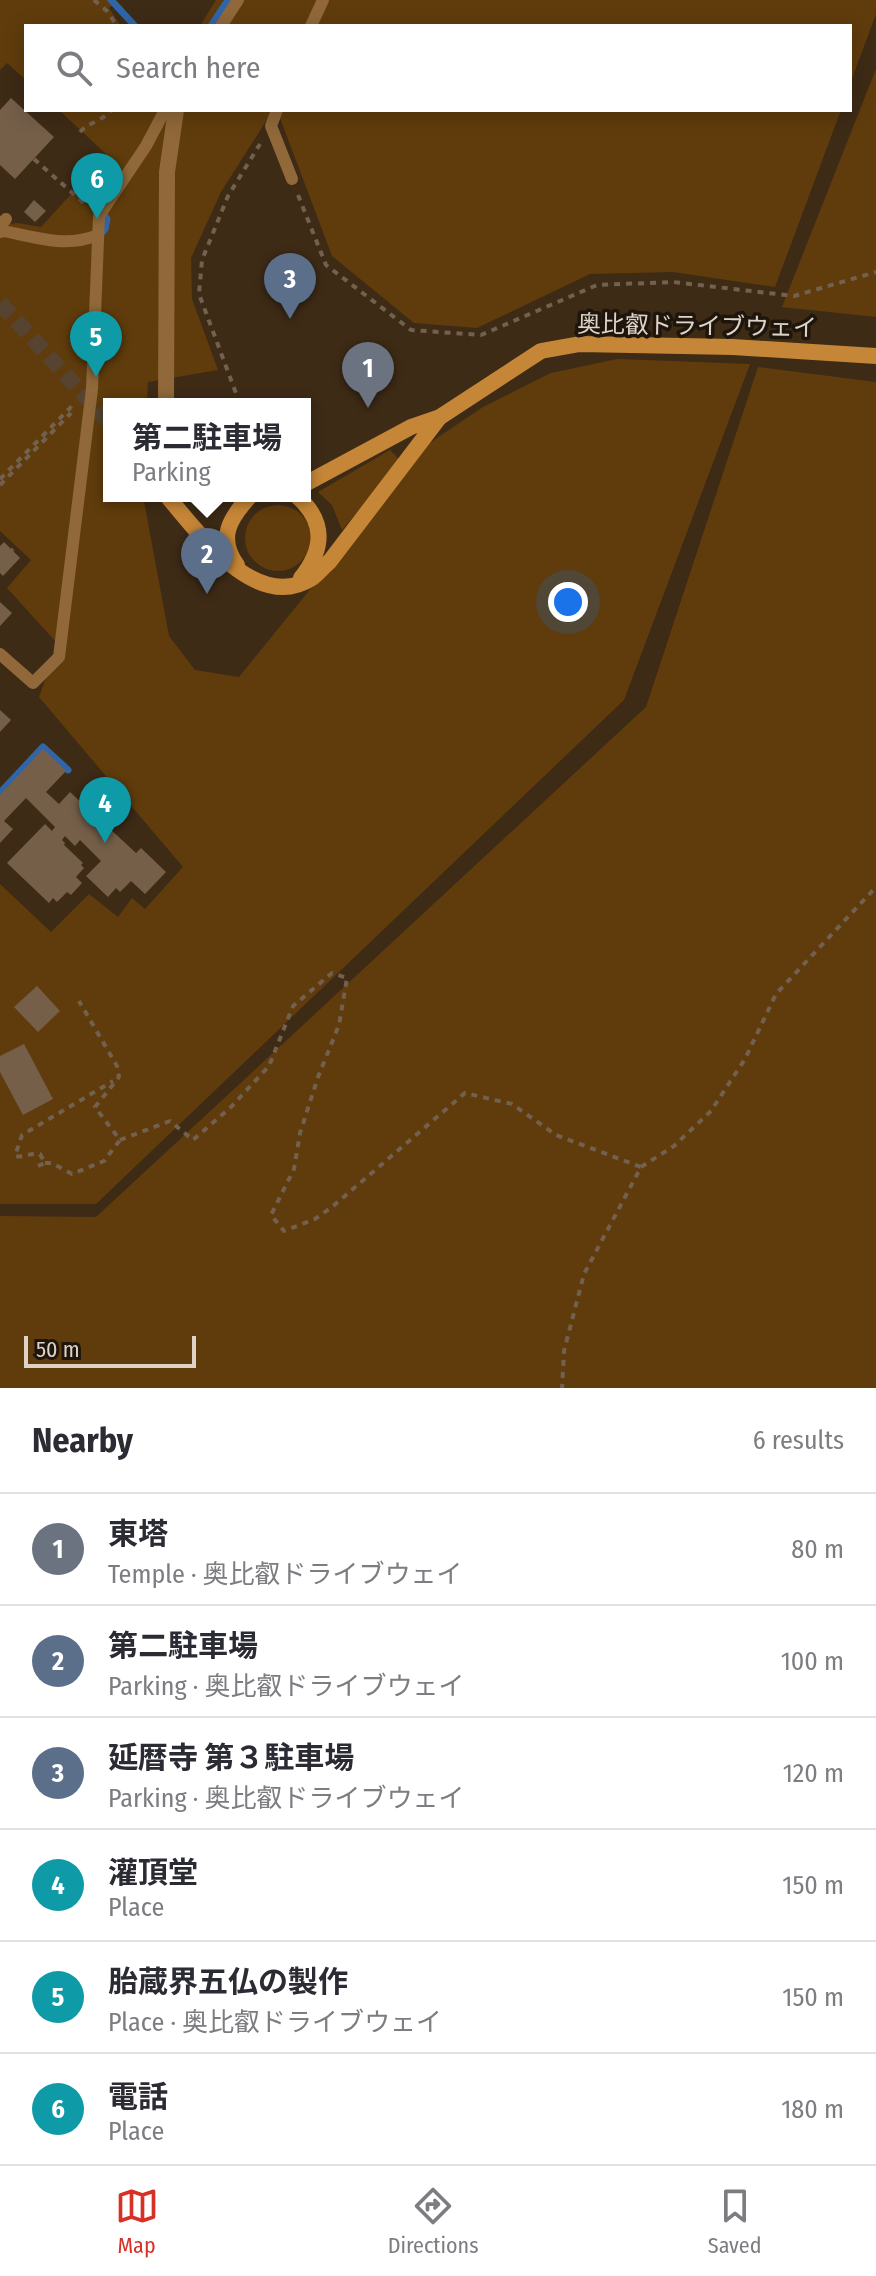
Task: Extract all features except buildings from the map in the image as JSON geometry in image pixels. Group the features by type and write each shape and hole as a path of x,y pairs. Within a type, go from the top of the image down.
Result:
{"street":[{"path":"166,398 167,172 176,112"},
{"name":"奥比叡ドライブウェイ","path":"311,481 411,427 440,417 541,351 580,344 733,347 876,356"},
{"name":"奥比叡ドライブウェイ","path":"297,584 311,578 330,561 440,417"},
{"path":"172,502 213,550 245,576 262,584 281,587 297,584 311,566 318,547 319,527 311,510 303,502"},
{"path":"244,502 226,531 230,555 245,576"}],"lane":[{"path":"222,24 238,0"},
{"path":"312,24 323,0"},
{"path":"0,654 33,683 59,657 86,395 99,216 146,146 164,112"},
{"path":"276,112 271,126 292,179"},
{"path":"0,232 54,242 78,242 98,235"}],"path":[{"path":"94,0 115,24"},
{"path":"80,132 110,112"},
{"path":"238,398 199,294 202,260 228,196 271,126"},
{"path":"34,159 70,192"},
{"path":"292,179 326,265 411,330 481,335 597,285 673,282 794,296 876,272"},
{"path":"0,479 86,395"},
{"path":"0,485 86,395"},
{"path":"562,1388 564,1351 584,1274 641,1167 674,1146 711,1111 745,1059 776,994 876,887"},
{"path":"38,1166 52,1163 72,1174 104,1161 120,1140 170,1121 193,1140 231,1107 269,1066 293,1006 332,973 347,978 339,1025 300,1133 294,1169 271,1215 284,1231 315,1219 332,1207 465,1093 512,1104 556,1135 641,1167"},
{"path":"79,1001 117,1066 119,1077 95,1107 120,1140"},
{"path":"45,1163 40,1154 15,1156 22,1135 119,1077"}],"shaded area":[{"path":"0,0 110,0 114,4 109,8 120,24 24,24 24,78 7,63 0,70"},
{"path":"216,0 229,4 232,0 876,0 876,14 852,79 852,24 201,24"},
{"path":"876,69 876,317 782,307"},
{"path":"61,112 272,112 221,192 191,258 192,299 218,370 148,382 147,398 103,398 103,502 144,502 169,636 195,670 239,677 428,444 483,407 551,373 617,359 750,364 624,700 96,1204 0,1204 0,884 51,932 89,894 118,917 132,898 145,909 183,867 39,697 58,644 7,588 31,560 0,531 0,215 10,224 41,227 107,155"},
{"path":"278,112 840,112 775,287 673,272 590,274 477,328 414,323 332,256"},
{"path":"758,367 876,382 876,1388 0,1388 0,1216 96,1217 646,707"},
{"path":"390,450 401,461 342,530 332,505 318,492"},
{"path":"278,505 291,508 301,515 308,525 311,538 308,551 301,561 291,568 278,571 265,568 255,561 248,551 245,538 248,525 255,515 265,508"}],"waterway":[{"path":"111,0 133,24"},
{"path":"212,24 228,0"},
{"path":"99,236 105,229 107,219 100,210"},
{"path":"0,793 43,747 68,770"}],"tunnel":[{"path":"0,303 103,415"}],"place":[{"name":"電話","path":"97,219"},
{"name":"延暦寺 第３駐車場","path":"290,319"},
{"name":"胎蔵界五仏の製作","path":"96,377"},
{"name":"東塔","path":"368,408"},
{"name":"第二駐車場","path":"207,594"},
{"name":"灌頂堂","path":"105,843"}]}
